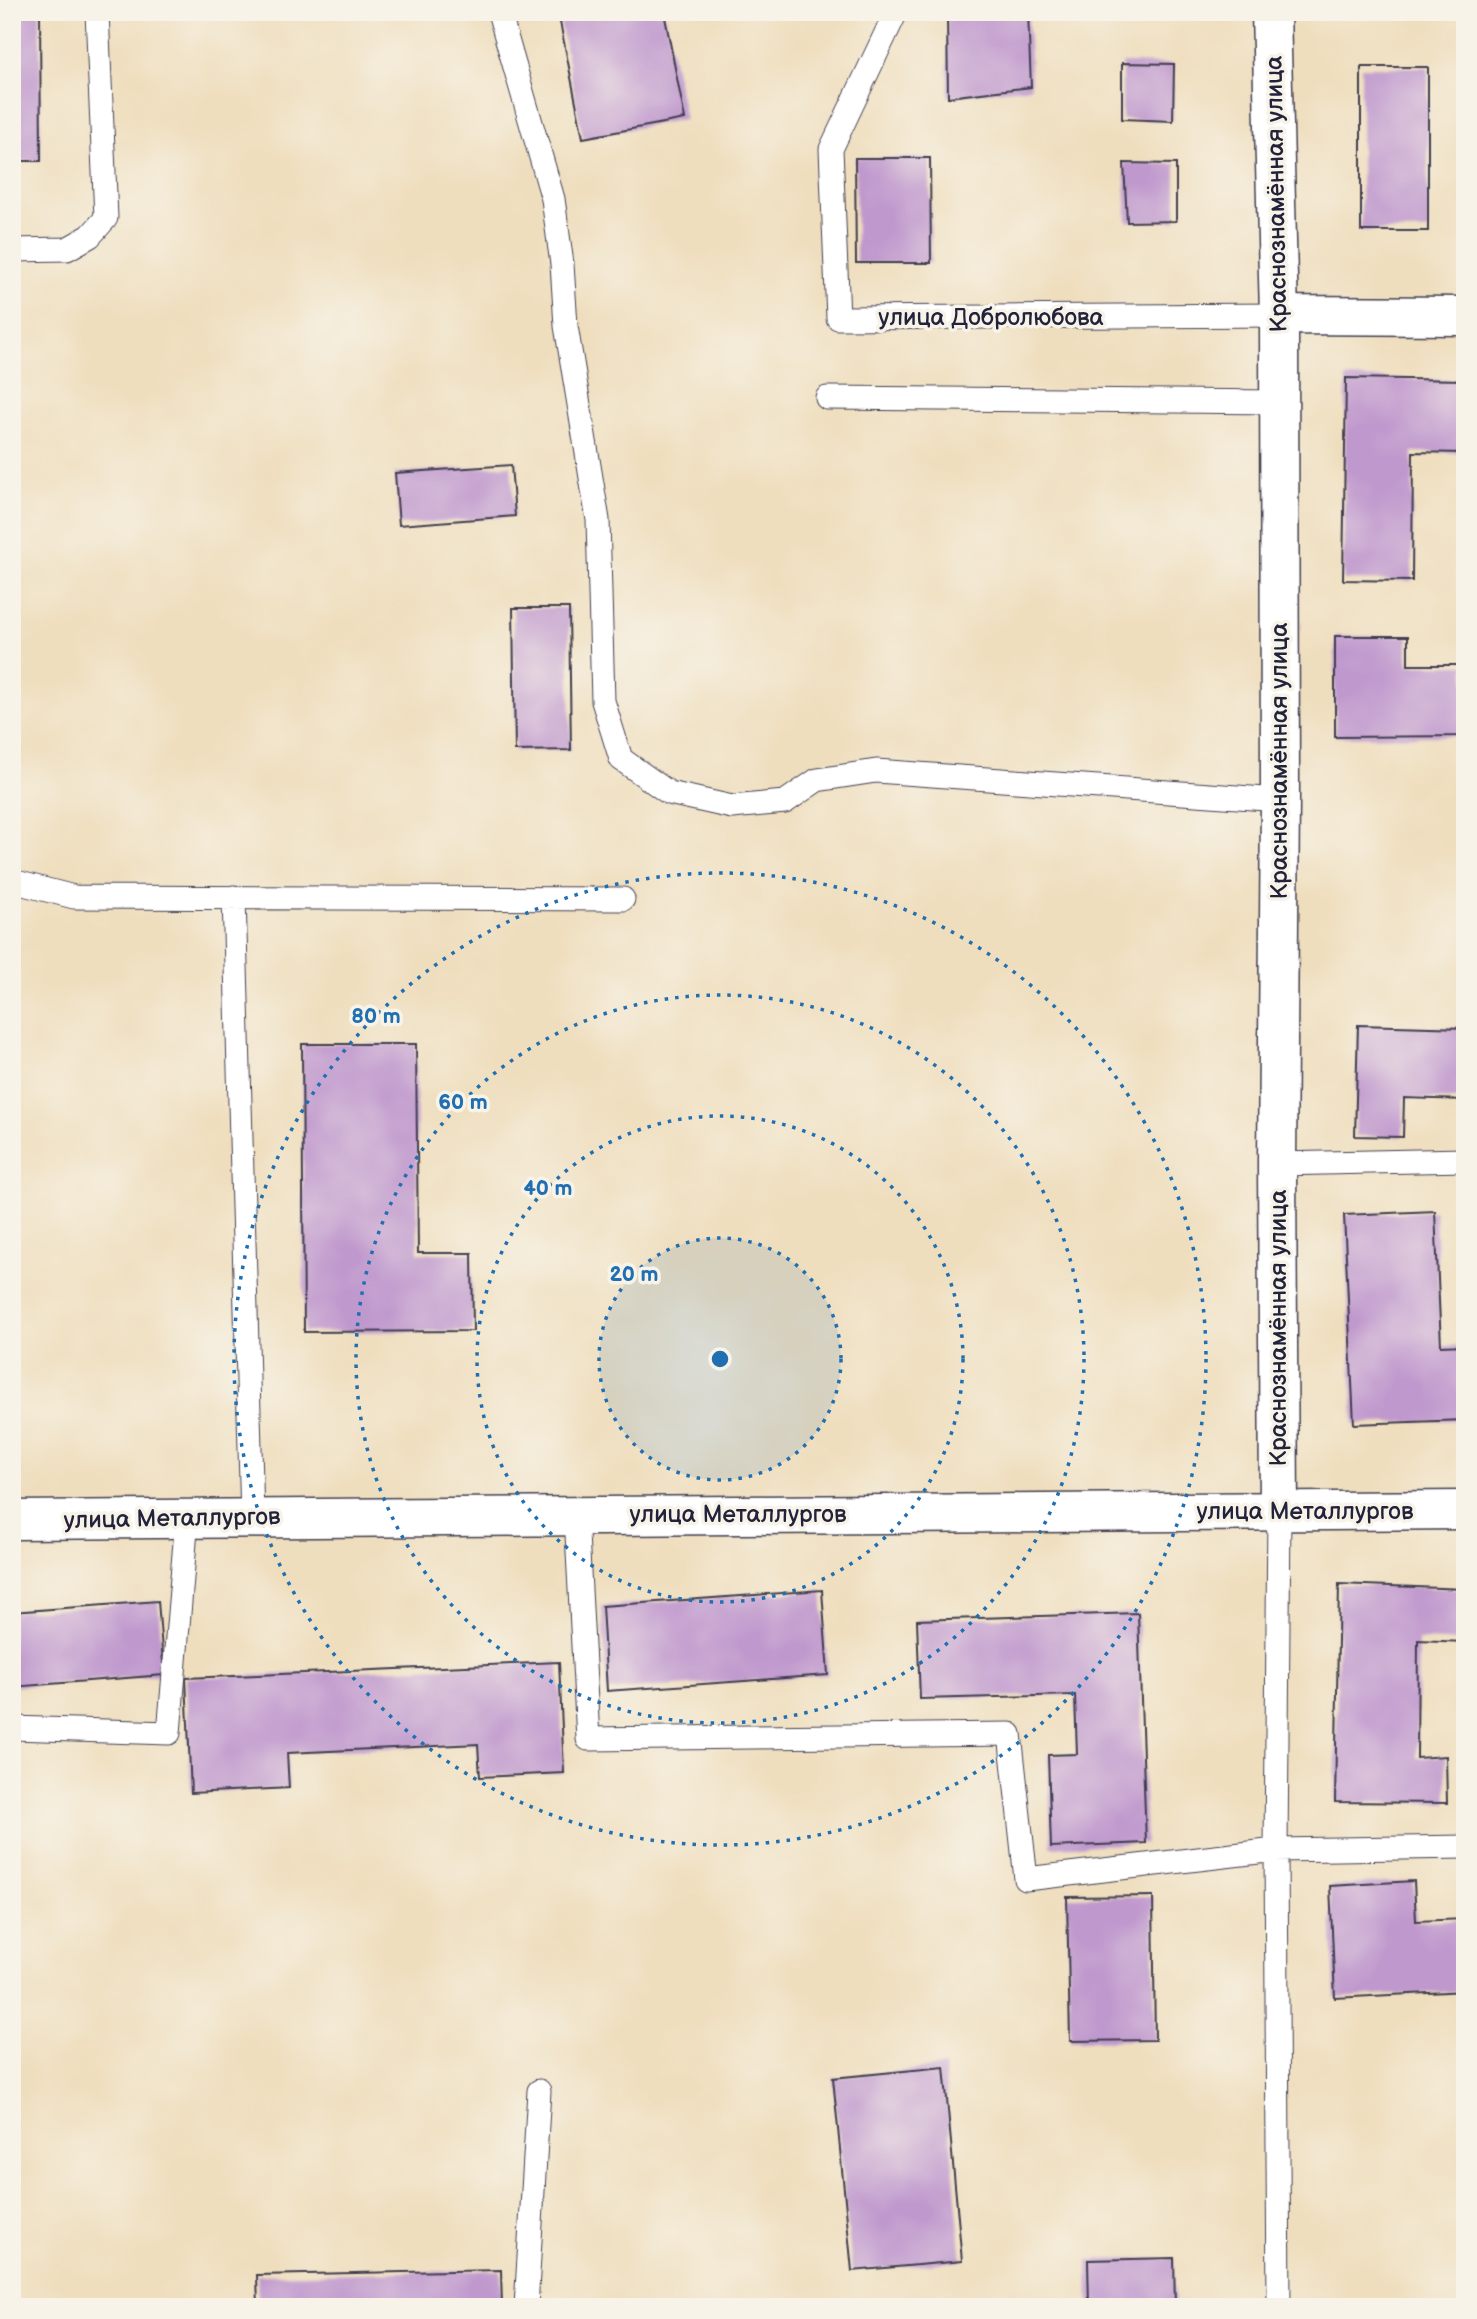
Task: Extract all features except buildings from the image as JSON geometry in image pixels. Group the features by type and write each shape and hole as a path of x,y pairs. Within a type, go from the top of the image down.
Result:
{"street":[{"name":"Краснознамённая улица","path":"1271,12 1279,315 1279,1510"},
{"name":"улица Добролюбова","path":"1279,315 1465,316"},
{"name":"улица Металлургов","path":"12,1520 1465,1510"}],"lane":[{"path":"12,250 67,249 90,236 106,218 97,12"},
{"path":"499,12 553,199 562,264 566,326 598,520 603,701 621,759 669,793 732,807 785,802 817,780 876,771 1280,800"},
{"name":"улица Добролюбова","path":"896,12 831,149 838,318 1279,315"},
{"path":"827,398 1279,402"},
{"path":"12,881 74,897 622,899"},
{"path":"234,897 252,1517"},
{"path":"1277,1164 1465,1160"},
{"path":"1279,1510 1276,1850 1279,2307"},
{"path":"576,1515 588,1739 1010,1734 1026,1879 1276,1850 1465,1847"},
{"path":"12,1728 169,1733 187,1518"},
{"path":"526,2307 539,2091"}]}
